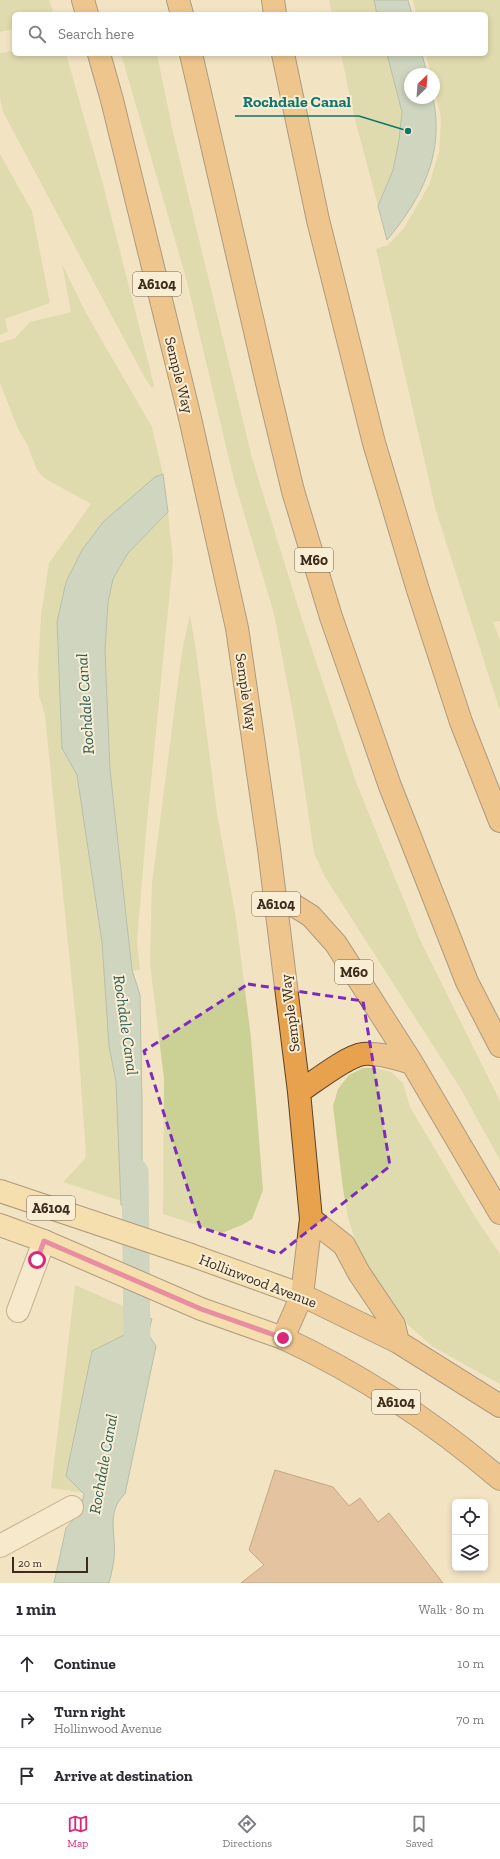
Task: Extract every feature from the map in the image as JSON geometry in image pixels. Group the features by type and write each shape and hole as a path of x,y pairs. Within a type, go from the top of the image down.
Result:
{"highway":[{"path":"83,0 87,12"},
{"path":"178,0 181,12"},
{"name":"Semple Way","path":"100,56 112,100 190,418 237,628 276,905 299,1092 311,1219 302,1295 283,1338"},
{"name":"M60","path":"191,56 276,422 331,617 390,786 467,982 500,1046"},
{"path":"283,56 318,220 374,442 418,590 461,722 500,821"},
{"name":"M60","path":"276,905 295,906 311,916 336,944 412,1063 500,1213"},
{"path":"299,1092 346,1061 362,1054 378,1054 412,1063"},
{"path":"311,1219 344,1244 359,1273 394,1325 398,1342"},
{"name":"Hollinwood Avenue","path":"302,1295 398,1342 500,1406"},
{"name":"A6104","path":"283,1338 339,1367 384,1394 466,1450 500,1480"}],"main road":[{"name":"Hollinwood Avenue","path":"0,1191 191,1255 302,1295"},
{"name":"A6104","path":"0,1225 44,1241 201,1309 283,1338"}],"street":[{"path":"18,1311 44,1241"},
{"path":"0,1546 72,1507"}],"highlighted area":[{"path":"248,984 363,1001 390,1166 279,1254 200,1227 144,1051"}],"green space":[{"path":"0,0 49,0 53,12 12,12 12,29 0,32"},
{"path":"329,0 374,0 377,12 332,12"},
{"path":"413,0 500,0 500,621 493,622 500,640 500,711 436,511 376,249 388,245 404,228 429,185 439,152 441,118 438,104 440,104 440,68 430,68 426,56 488,56 488,12 416,12"},
{"path":"12,51 12,56 67,56 103,184 154,385 152,388 146,380 3,112 0,99 0,53"},
{"path":"122,56 157,56 173,132 252,458 301,616 356,782 421,942 500,1101 500,1160 459,1086 325,877 314,853 295,724 274,614 234,480 186,278"},
{"path":"341,56 388,56 402,112 399,140 393,170 378,206 354,116"},
{"path":"0,154 32,211 50,303 5,319 8,332 0,335"},
{"path":"62,264 86,313 152,427 163,474 155,477 103,522 82,550 57,622 62,748 77,775 102,942 109,1046 116,1082 121,1201 63,1182 84,1160 86,1155 78,1043 45,716 39,696 38,669 41,615 49,563 91,504 44,478 37,470 27,444 18,429 0,383 0,343 15,338 30,322 71,312"},
{"path":"168,512 173,560 146,833 137,942 140,970 132,971 110,770 105,650 108,602 113,579 128,553"},
{"path":"190,615 196,650 217,813 236,918 251,1038 263,1190 252,1219 242,1225 222,1233 163,1214 164,1079 150,964 152,883 182,651"},
{"path":"363,1068 376,1068 391,1072 403,1083 410,1107 474,1215 500,1254 500,1384 433,1347 408,1325 375,1283 358,1248 348,1218 333,1106 338,1089 349,1075"},
{"path":"75,1285 130,1309 84,1493 51,1488"}],"water":[{"path":"374,0 408,0 411,12 377,12"},
{"path":"388,56 422,56 426,68 404,68 404,104 434,104 436,118 436,137 433,156 428,174 411,208 387,240 378,206 393,170 399,140 402,112"},
{"path":"163,474 168,512 128,553 113,579 108,602 105,650 110,770 132,970 140,995 142,1211 121,1205 116,1082 109,1046 102,942 77,775 62,748 57,622 66,582 82,550 103,522 155,477"},
{"path":"130,1309 152,1319 148,1334 156,1346 125,1494 115,1509 113,1525 115,1550 113,1568 109,1583 54,1583 66,1528 80,1512 84,1494 66,1476 92,1351 124,1335"}],"building":[{"path":"275,1470 333,1487 349,1506 360,1498 378,1522 389,1513 443,1583 241,1583 264,1565 249,1550"}],"waterway":[{"name":"Rochdale Canal","path":"134,1349 137,1341 135,1172"}],"place":[{"name":"Rochdale Canal","path":"408,131"}],"route":[{"path":"37,1260 44,1241 201,1309 283,1338"}]}
